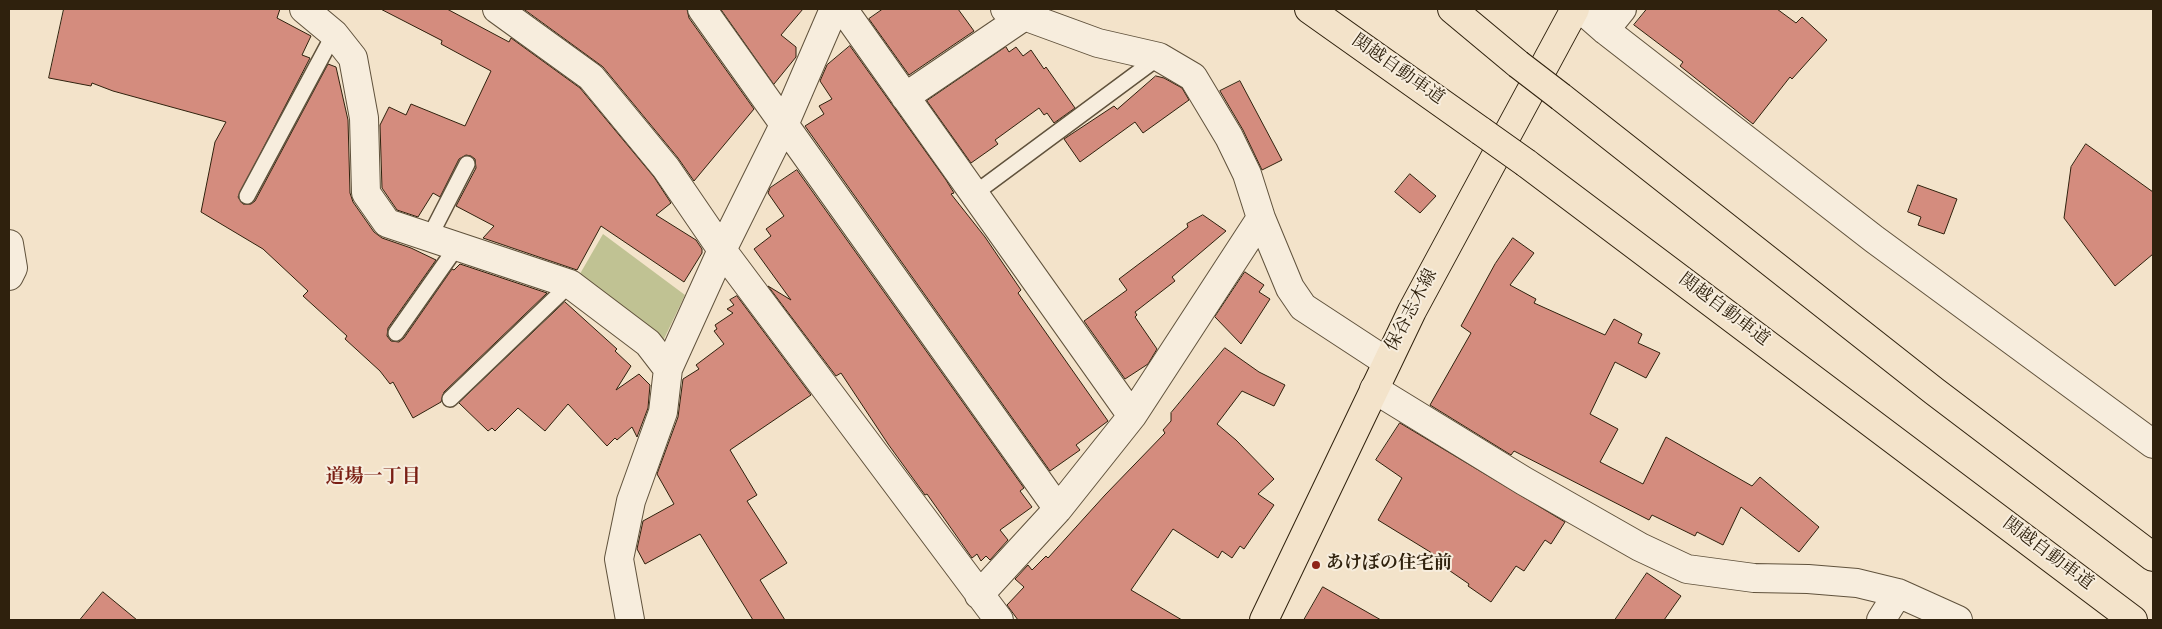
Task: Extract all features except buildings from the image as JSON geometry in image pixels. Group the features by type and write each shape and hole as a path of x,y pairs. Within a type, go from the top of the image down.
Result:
{"main road":[{"name":"関越自動車道","path":"1309,9 1526,163 2133,620"},
{"path":"1452,9 1518,64 1934,391 2153,557"},
{"name":"保谷志木線","path":"1264,620 1387,362 1575,9"}],"street":[{"path":"304,9 334,34 352,58 364,118 366,193 387,223 458,245 570,284 648,343 668,370"},
{"path":"497,9 591,77 666,168 722,250 999,620"},
{"path":"702,9 1058,509"},
{"path":"630,620 619,559 631,501 663,412 668,370 722,250 784,125 834,9"},
{"path":"843,9 1132,416"},
{"path":"1581,9 1605,30 1874,239 2153,444"},
{"path":"1605,30 1622,9"},
{"path":"905,97 1014,13 1098,43 1159,57 1192,77 1229,137 1247,174 1260,218 1290,288 1303,308 1387,362"},
{"path":"979,595 1058,509 1132,416 1260,218"},
{"path":"9,244 13,268 9,276"},
{"path":"1374,389 1549,495 1640,547 1687,570 1754,578 1808,579 1857,583 1898,593 1958,620"},
{"path":"1881,620 1898,593"}],"lane":[{"path":"247,196 334,34"},
{"path":"974,194 1159,57"},
{"path":"430,236 467,164"},
{"path":"396,333 458,245"},
{"path":"450,399 570,284"}],"green space":[{"path":"603,234 685,295 663,341 577,279"}],"place":[{"name":"あけぼの住宅前","path":"1316,565"}],"district":[{"name":"道場一丁目","path":"373,479"}]}
